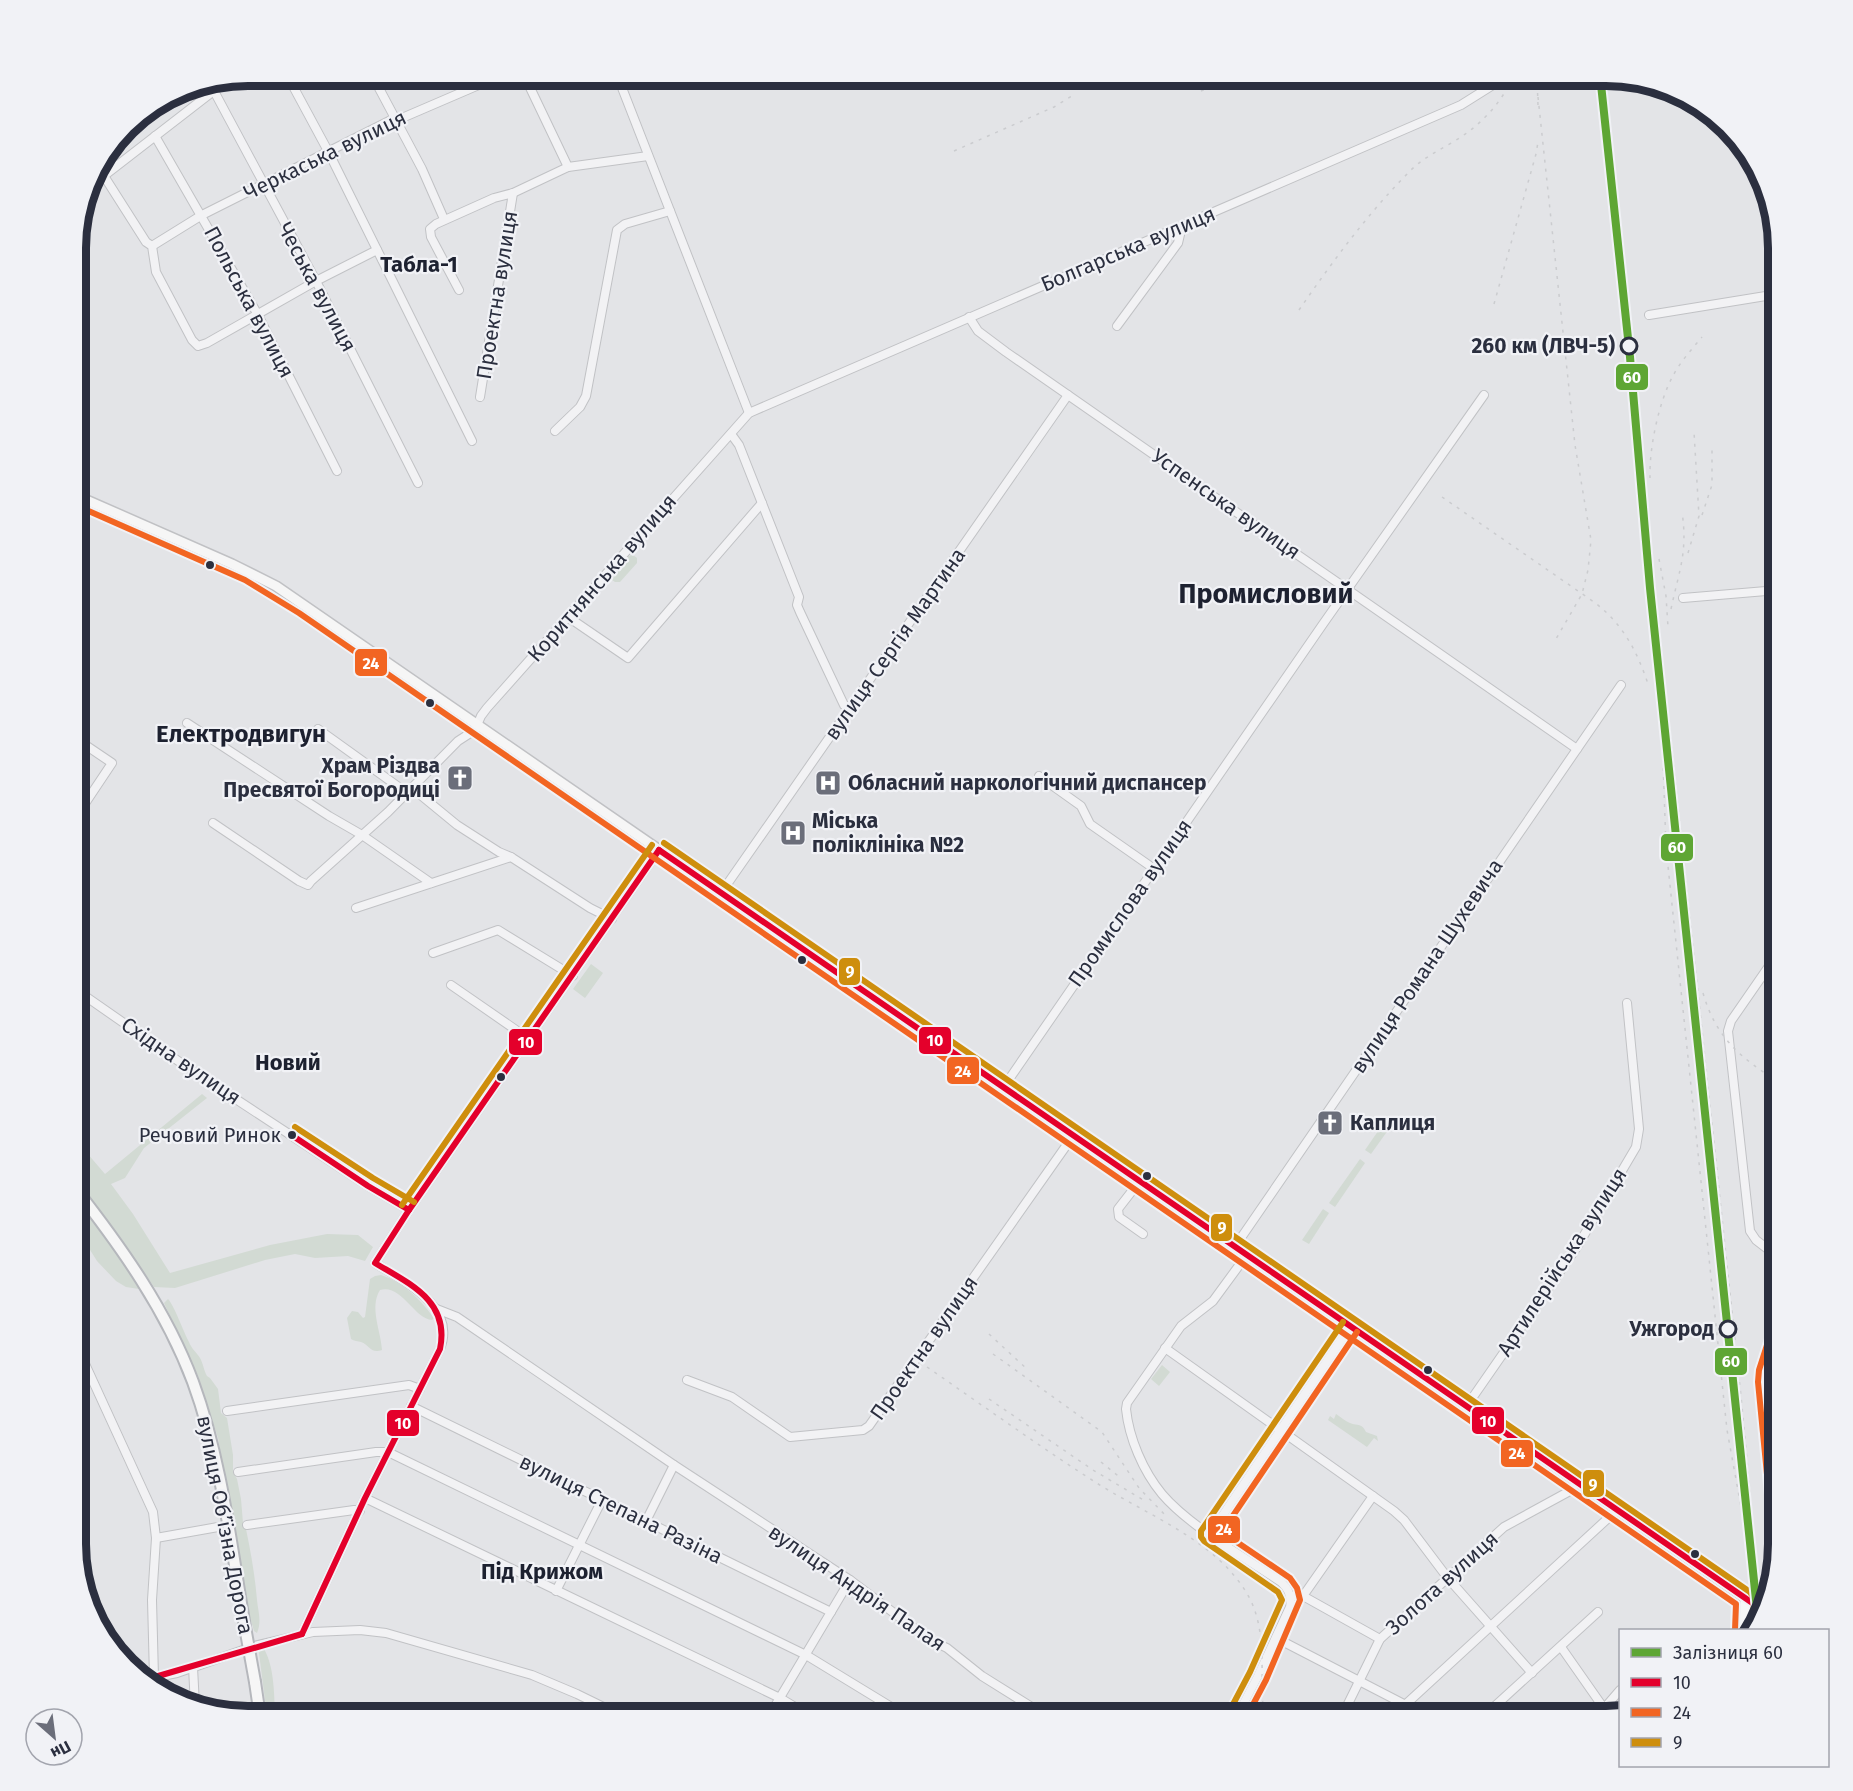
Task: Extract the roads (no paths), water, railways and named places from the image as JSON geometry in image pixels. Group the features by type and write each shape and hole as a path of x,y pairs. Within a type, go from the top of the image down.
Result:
{"highway":[{"name":"вулиця Обʼїзна Дорога","path":"86,1203 136,1272 157,1306 192,1381 207,1428 221,1488 259,1706"}],"main road":[{"path":"86,500 259,577 304,605 1755,1605"},
{"path":"1744,1627 1745,1599"}],"street":[{"path":"292,86 328,151 472,441"},
{"path":"378,86 422,170 444,219"},
{"path":"464,86 466,90"},
{"name":"Черкаська вулиця","path":"152,246 202,216 328,151 395,118 402,118 476,86"},
{"path":"529,86 568,167"},
{"path":"621,86 749,413"},
{"name":"Болгарська вулиця","path":"749,413 1461,105 1491,86"},
{"path":"101,178 218,89"},
{"name":"Чеська вулиця","path":"214,92 316,281 418,483"},
{"name":"Польська вулиця","path":"155,136 258,315 337,471"},
{"path":"459,290 431,237 430,229 444,219 494,198 513,193 568,167 648,156"},
{"path":"105,176 146,242 152,246 156,272 198,346 377,250"},
{"name":"Проектна вулиця","path":"480,397 513,193"},
{"path":"555,431 580,406 586,396 617,230 626,224 670,211"},
{"path":"1118,326 1178,243 1182,226"},
{"path":"1649,315 1768,296"},
{"name":"Успенська вулиця","path":"969,317 978,330 1068,395 1577,749"},
{"name":"вулиця Сергія Мартина","path":"721,893 1068,395"},
{"name":"Промислова вулиця","path":"1003,1088 1153,868 1484,395"},
{"name":"Коритнянська вулиця","path":"213,823 308,885 410,790 458,741 475,730 487,708 749,413"},
{"path":"731,434 739,445 800,597 797,605 813,643 844,705 850,709"},
{"path":"568,617 628,658 762,503"},
{"path":"1683,598 1768,591"},
{"name":"вулиця Романа Шухевича","path":"1234,1248 1621,686"},
{"path":"187,723 328,816 362,835 431,883"},
{"path":"318,729 410,790 457,825 590,908 612,919"},
{"path":"86,745 112,763 86,802"},
{"path":"1039,776 1081,806 1090,824 1153,868"},
{"path":"302,1634 365,1498 444,1337 444,1328 434,1308 421,1292 375,1263 409,1210 659,850"},
{"path":"356,908 511,857"},
{"path":"434,953 498,930 573,976"},
{"path":"1768,967 1731,1021 1728,1031 1750,1231 1768,1250"},
{"path":"451,985 529,1039"},
{"name":"Східна вулиця","path":"86,996 184,1065 368,1186 409,1210"},
{"name":"Артилерійська вулиця","path":"1466,1407 1577,1248 1636,1147 1639,1130 1627,1003"},
{"name":"Проектна вулиця","path":"687,1380 732,1397 790,1437 863,1430 869,1426 883,1407 1073,1136"},
{"path":"1139,1182 1118,1209 1117,1214 1143,1234"},
{"path":"1242,1706 1290,1607 1291,1596 1281,1582 1210,1534 1163,1495 1145,1468 1127,1416 1127,1403 1181,1326 1213,1301 1246,1256"},
{"name":"вулиця Андрія Палая","path":"434,1308 457,1317 674,1465 850,1580 930,1640 948,1648 982,1676 1030,1706"},
{"path":"1210,1534 1350,1327"},
{"path":"1165,1348 1404,1520 1447,1577 1532,1673"},
{"path":"86,1365 152,1508 156,1538 151,1673"},
{"path":"226,1411 409,1385 420,1389"},
{"name":"вулиця Степана Разіна","path":"411,1406 831,1612"},
{"path":"238,1472 388,1452 806,1655 890,1706"},
{"path":"646,1521 674,1465"},
{"name":"Золота вулиця","path":"1347,1706 1380,1639 1504,1527 1568,1492 1577,1483"},
{"path":"1303,1596 1373,1496"},
{"path":"365,1498 421,1523 793,1706"},
{"path":"556,1591 602,1500"},
{"path":"1276,1638 1406,1705 1617,1510"},
{"path":"247,1525 360,1511"},
{"path":"156,1538 218,1527"},
{"path":"775,1706 850,1580"},
{"path":"1291,1596 1303,1596 1380,1639"},
{"path":"1495,1706 1598,1612"},
{"path":"254,1646 302,1634 360,1630 386,1633 532,1675 602,1706"},
{"path":"1560,1647 1602,1706"},
{"path":"156,1677 177,1673 243,1650"},
{"path":"193,1667 194,1696"},
{"path":"1604,1706 1619,1691"}],"railway":[{"path":"1201,91 1213,86"},
{"path":"1299,310 1352,238 1395,186 1421,162 1463,136 1481,121 1509,86"},
{"path":"1537,86 1538,106"},
{"path":"1605,86 1632,342 1646,506 1741,1396 1753,1555"},
{"path":"954,151 1054,107 1075,94"},
{"path":"1538,97 1575,445 1591,540 1588,570 1582,594 1556,639"},
{"path":"1494,304 1538,142"},
{"path":"1650,478 1653,439 1664,397 1677,369 1702,337"},
{"path":"1688,553 1699,516 1694,432"},
{"path":"1702,515 1712,485 1712,448"},
{"path":"1442,497 1604,610 1628,639 1648,684"},
{"path":"1671,609 1683,550 1682,512"},
{"path":"1659,559 1666,596 1668,627"},
{"path":"1662,732 1666,847 1727,1430 1756,1589"},
{"path":"1703,993 1708,1009 1722,1034 1741,1055 1768,1075"},
{"path":"989,1334 1028,1370"},
{"path":"993,1354 1102,1432 1139,1488 1166,1516"},
{"path":"927,1367 1071,1466 1113,1493 1179,1530 1220,1560 1236,1578 1256,1613 1261,1642 1263,1706"},
{"path":"989,1399 1093,1470 1145,1501"},
{"path":"1101,1462 1122,1479"}],"rail line":[{"name":"60","path":"1601,86 1630,357 1650,588 1756,1602"}],"place":[{"name":"260 км (ЛВЧ-5)","path":"1629,346"},
{"name":"Храм Різдва Пресвятої Богородиці","path":"460,778"},
{"name":"Обласний наркологічний диспансер","path":"828,783"},
{"name":"Міська поліклініка №2","path":"793,833"},
{"name":"Каплиця","path":"1330,1123"},
{"name":"Речовий Ринок","path":"292,1135"},
{"name":"Ужгород","path":"1728,1329"}],"district":[{"name":"Табла-1","path":"419,264"},
{"name":"Промисловий","path":"1266,594"},
{"name":"Електродвигун","path":"241,734"},
{"name":"Новий","path":"288,1062"},
{"name":"Під Крижом","path":"542,1571"}]}
